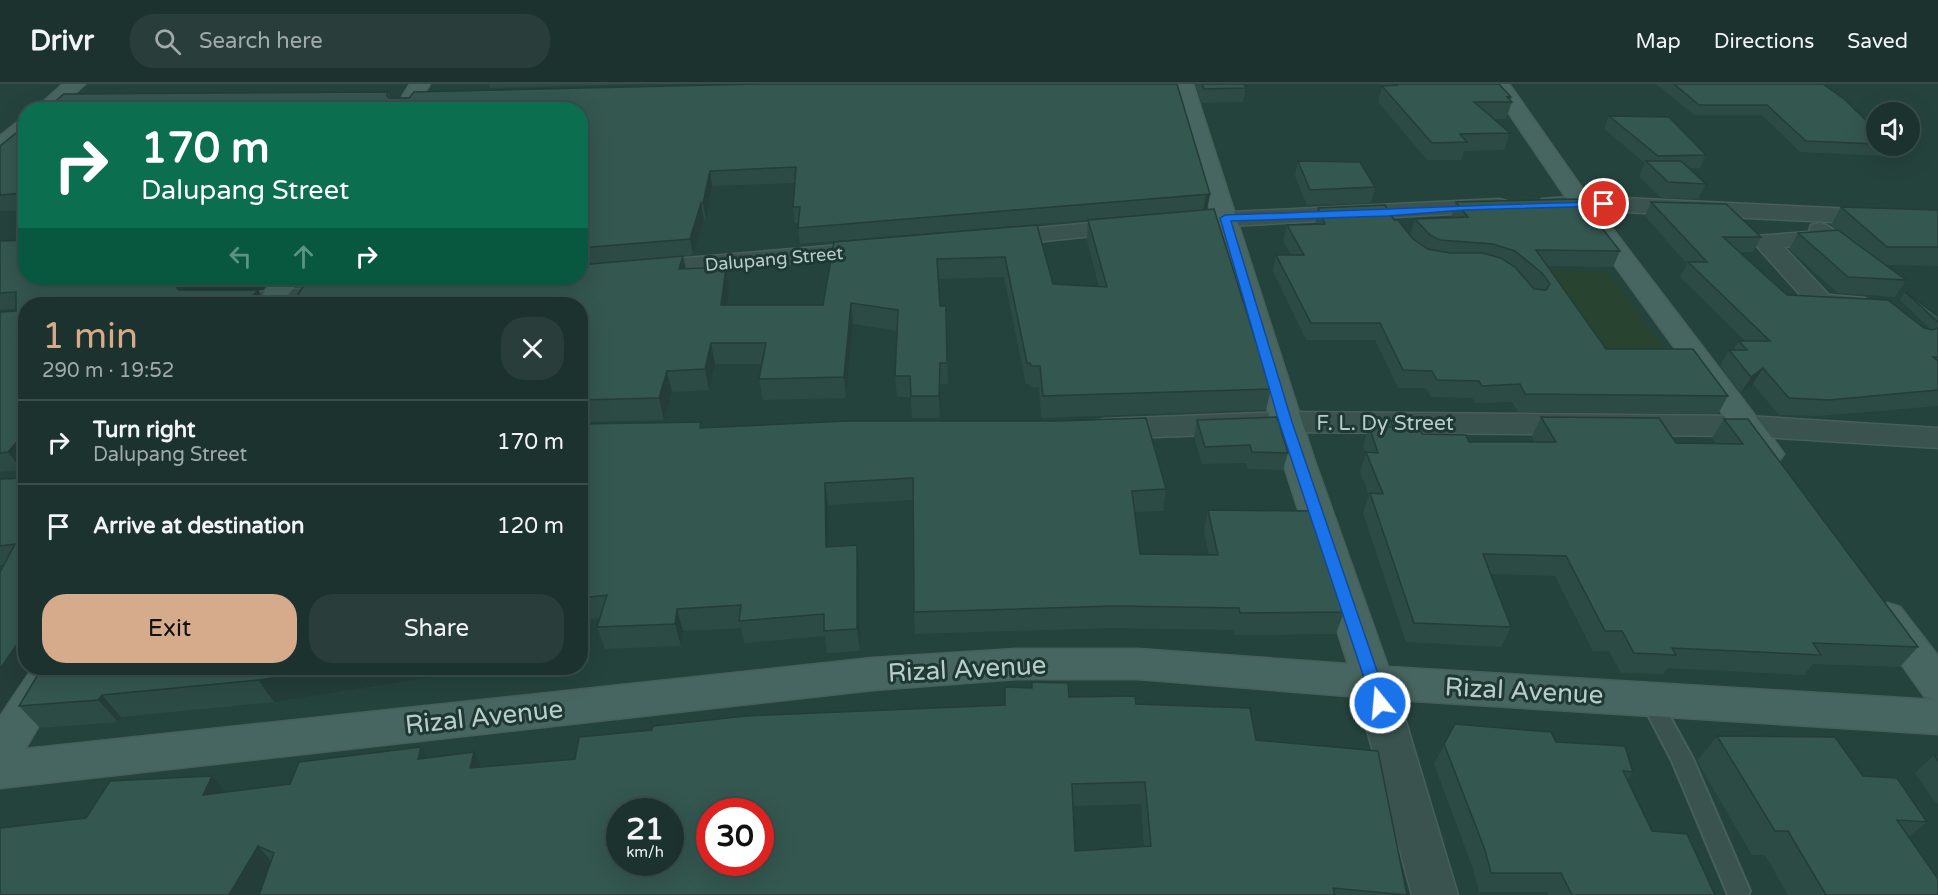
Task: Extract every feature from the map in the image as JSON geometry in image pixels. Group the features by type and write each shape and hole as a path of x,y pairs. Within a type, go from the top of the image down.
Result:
{"street":[{"path":"54,102 75,84"},
{"path":"1183,84 1286,422 1333,568 1374,682 1435,895"},
{"path":"1499,84 1581,203 1782,474"},
{"path":"75,102 91,100"},
{"path":"0,146 18,131"},
{"path":"978,240 1225,218 1391,218 1463,207 1581,203 1938,220"},
{"path":"1804,214 1827,238 1764,241 1822,303 1875,304"},
{"name":"Dalupang Street","path":"588,275 896,248"},
{"path":"318,297 366,292"},
{"name":"F. L. Dy Street","path":"1079,429 1286,422 1747,426 1938,438"},
{"path":"1874,599 1938,685"},
{"name":"Rizal Avenue","path":"0,770 873,674 1016,664 1138,664 1374,682 1938,717"},
{"path":"0,753 49,675"}],"lane":[{"path":"1650,699 1682,759 1738,891"}],"green space":[{"path":"1543,270 1608,272 1672,360 1600,358"}],"building":[{"path":"757,84 1177,84 1210,194 798,228 800,207 793,207 796,167 710,171 703,203 701,203 690,239 588,247 588,102 54,102 64,94 388,92 389,98 409,98 414,92"},
{"path":"1202,84 1244,84 1246,88 1204,89"},
{"path":"1499,84 1511,97 1507,97 1512,102 1474,102 1510,133 1460,134 1467,142 1432,143 1382,86"},
{"path":"1674,84 1823,84 1844,99 1866,120 1866,144 1806,141 1767,105 1699,105"},
{"path":"1609,116 1669,117 1706,155 1658,156"},
{"path":"18,131 18,194 0,195 0,146"},
{"path":"1298,161 1360,162 1375,187 1310,190"},
{"path":"1646,161 1681,161 1706,184 1668,182"},
{"path":"1579,199 1620,251 1536,250 1606,349 1693,349 1728,396 1525,394 1520,384 1482,386 1479,381 1437,380 1432,371 1403,370 1380,323 1311,323 1276,255 1304,255 1287,225 1325,224 1318,208 1385,205 1394,220 1398,220 1413,239 1428,249 1450,253 1482,253 1501,258 1515,267 1534,289 1546,290 1550,284 1542,273 1515,251 1493,244 1440,240 1430,235 1415,219 1468,217 1456,202"},
{"path":"1651,202 1726,204 1761,237 1723,237 1787,295 1888,300 1924,328 1932,330 1938,328 1938,357 1933,357 1938,361 1938,390 1829,400 1789,398 1763,368 1751,377 1729,350 1747,350 1739,341 1770,341 1688,262 1707,262"},
{"path":"1841,207 1938,210 1938,247 1887,247"},
{"path":"1214,209 1271,389 1043,396 1040,366 1031,366 1027,363 1005,257 937,259 940,306 946,306 947,363 940,363 939,396 911,396 910,376 895,376 898,310 851,303 844,377 759,379 766,343 711,343 705,369 667,371 659,398 588,400 588,297 296,297 304,285 588,285 588,264 683,256 679,269 726,267 721,305 823,305 834,242 1037,225 1053,284 1107,287 1088,220"},
{"path":"1838,230 1906,280 1848,277 1798,233"},
{"path":"18,240 18,285 179,285 177,288 179,290 258,290 252,297 18,297 18,440 8,452 0,453 0,312 16,311 16,292 0,293 0,241"},
{"path":"1905,292 1938,316 1938,322"},
{"path":"1277,417 1288,453 1252,452 1250,445 1205,447 1197,420"},
{"path":"1541,417 1659,418 1676,443 1743,444 1724,419 1748,419 1918,647 1813,643 1821,655 1672,648 1676,655 1634,653 1622,631 1605,631 1566,556 1483,554 1511,627 1414,623 1370,493 1383,494 1366,452 1378,453 1369,426 1393,427 1391,421 1416,421 1422,434 1466,435 1469,442 1556,442"},
{"path":"1146,418 1166,489 1132,491 1140,554 1218,555 1208,510 1310,511 1344,612 1240,613 1239,608 1115,606 914,612 913,478 825,483 826,547 857,545 857,629 824,631 824,614 739,621 741,605 677,609 675,624 597,627 607,595 588,597 588,424 701,422 700,428 847,421 1058,421"},
{"path":"18,478 18,643 0,669 0,572 15,544 0,546 0,479"},
{"path":"38,675 293,675 102,695 98,700 19,706"},
{"path":"1032,682 1068,683 1069,697 1135,696 1136,704 1250,708 1256,740 1378,751 1407,895 1333,888 1335,895 259,895 274,853 258,846 229,895 0,895 0,828 86,818 110,781 212,776 203,795 290,784 299,762 421,747 418,759 474,752 470,768 575,759 579,737 652,730 653,726 746,716 1005,705 1005,687 1032,688","holes":["1145,782 1151,846 1075,851 1072,784"]},
{"path":"1455,724 1551,732 1556,742 1625,746 1633,772 1623,771 1652,831 1687,834 1715,895 1572,895 1561,873 1491,873 1485,850 1444,744"},
{"path":"1717,736 1835,737 1863,776 1897,778 1927,822 1897,820 1938,879 1938,895 1826,895 1788,831 1775,831"}],"route":[{"path":"1380,703 1286,422 1225,218 1388,213 1463,207 1604,204"}]}
